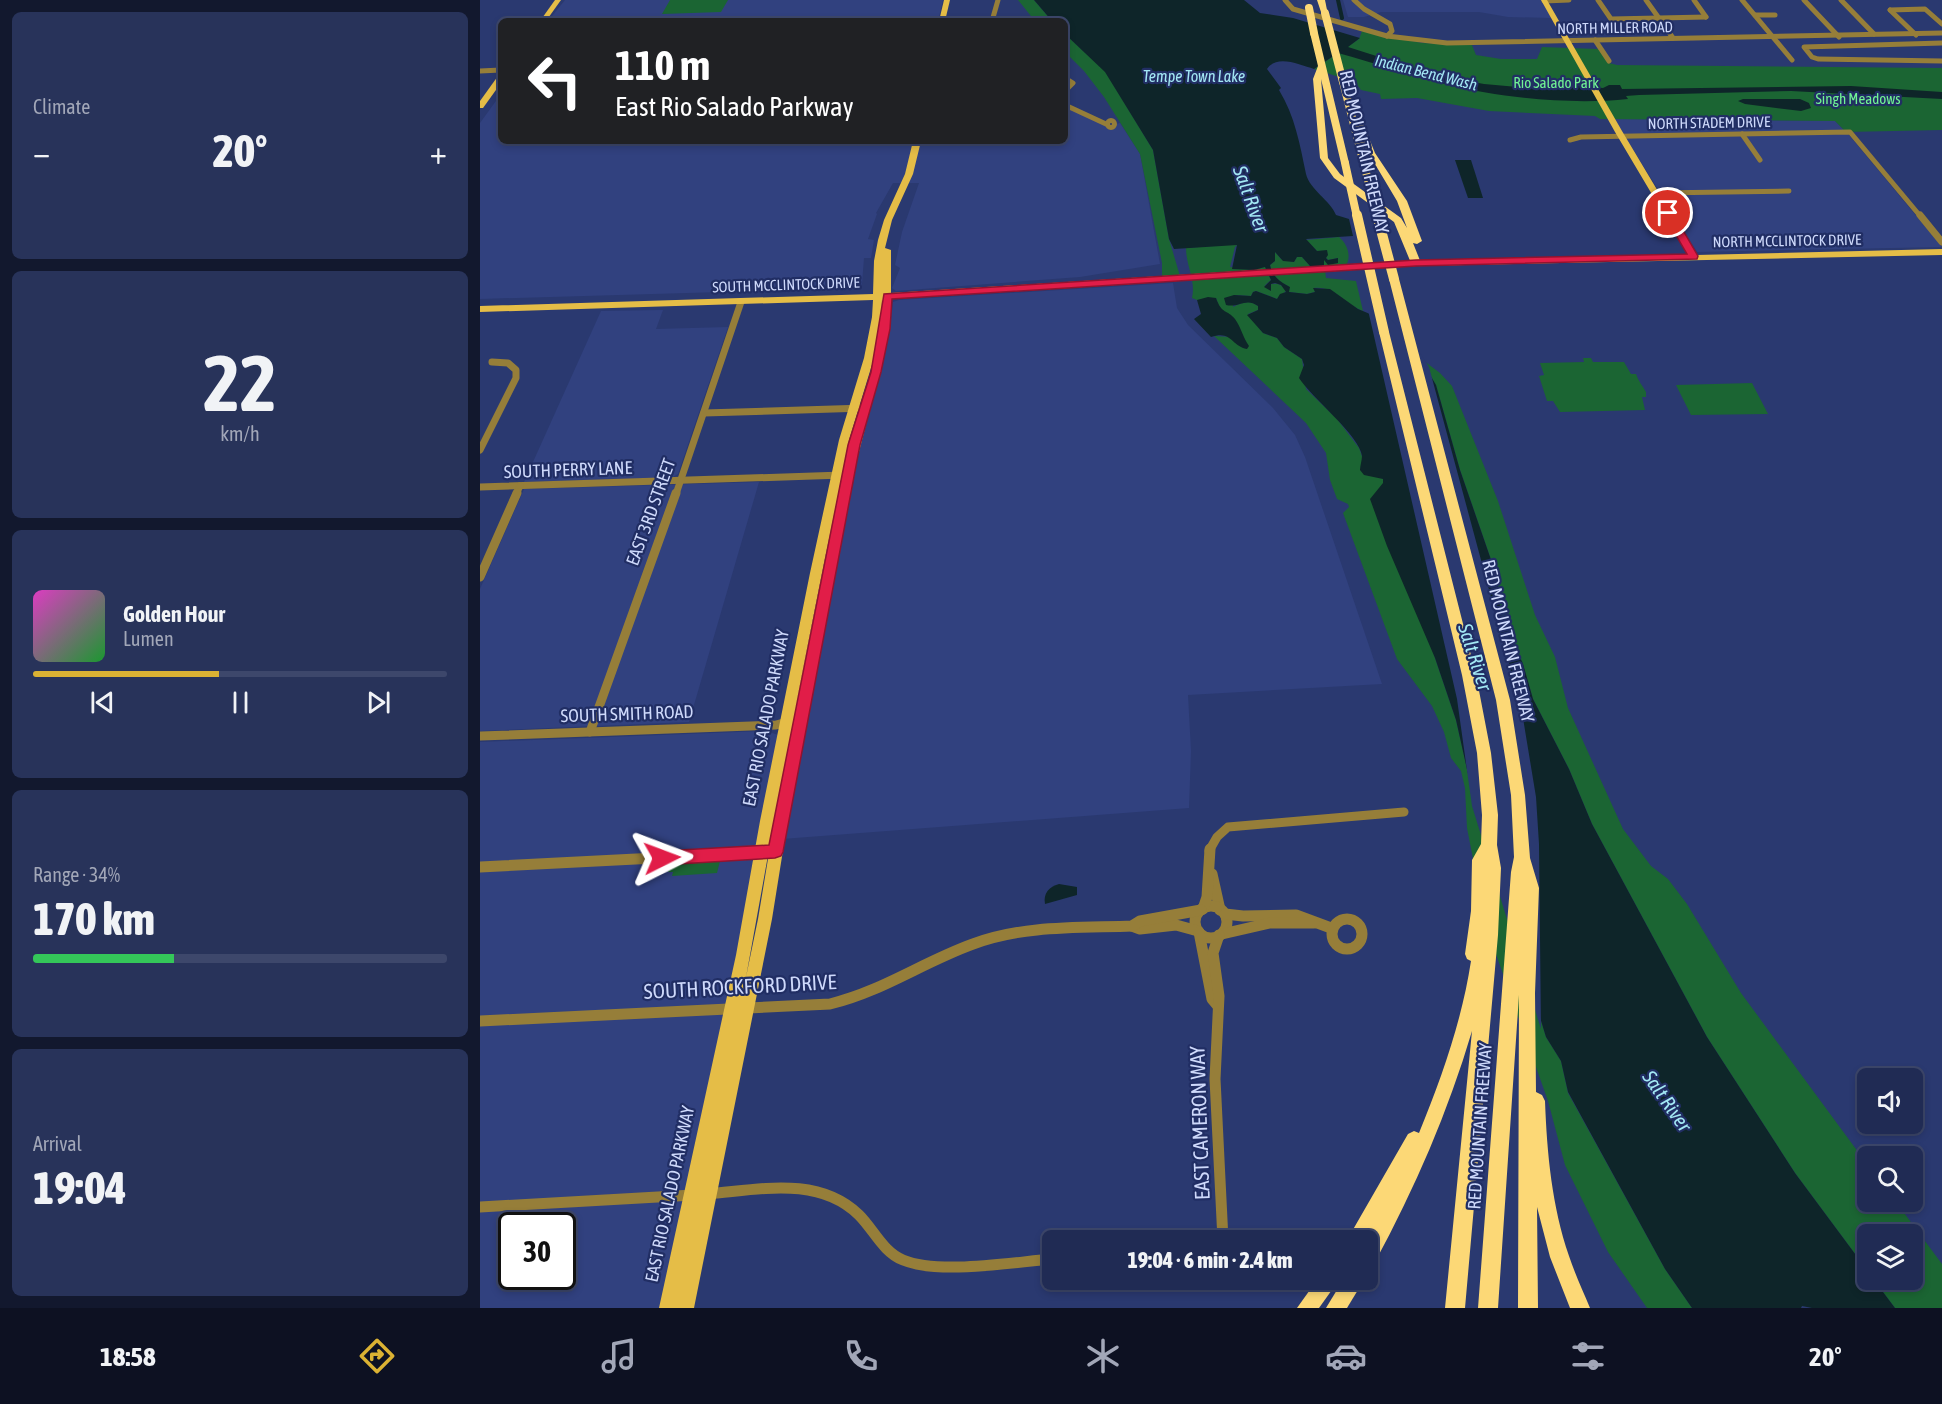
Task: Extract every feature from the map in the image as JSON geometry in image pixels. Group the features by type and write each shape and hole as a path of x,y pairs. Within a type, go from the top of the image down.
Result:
{"highway":[{"name":"RED MOUNTAIN FREEWAY","path":"1321,0 1503,700 1516,775 1522,857 1519,872 1488,1308"},
{"path":"1325,13 1326,0"},
{"name":"RED MOUNTAIN FREEWAY","path":"1308,4 1322,66 1321,76 1345,163 1471,686 1484,753 1490,815 1489,845 1493,868 1491,912 1455,1308"},
{"path":"1321,76 1324,158 1337,176 1398,220 1420,263"},
{"path":"1352,117 1359,123 1371,153 1402,201 1411,221 1420,263"},
{"path":"1378,1236 1412,1168 1468,1013 1480,951 1489,845"},
{"path":"1522,857 1531,888 1527,993 1528,1308"},
{"path":"1529,945 1533,994 1537,1143 1542,1190 1557,1251 1580,1308"},
{"path":"1363,1230 1409,1150 1452,1055"},
{"path":"1307,1308 1321,1290"},
{"path":"1336,1308 1348,1290"}],"main road":[{"path":"545,18 558,0"},
{"path":"943,18 947,0"},
{"path":"949,18 953,0"},
{"path":"1544,0 1603,101 1618,132 1623,136 1694,256"},
{"path":"1551,0 1569,41"},
{"path":"480,106 498,82"},
{"name":"EAST RIO SALADO PARKWAY","path":"668,1308 700,1195 739,1008 751,917 768,852 789,724 842,475 860,408 883,339 878,261 882,240 888,220 909,174 916,144"},
{"name":"EAST RIO SALADO PARKWAY","path":"882,296 891,234 916,174 923,144"},
{"name":"NORTH MCCLINTOCK DRIVE","path":"1420,263 1942,252"},
{"name":"SOUTH MCCLINTOCK DRIVE","path":"480,309 882,296 1420,263"},
{"path":"685,1308 696,1256 700,1195"}],"street":[{"path":"993,18 998,0"},
{"name":"NORTH MILLER ROAD","path":"1285,0 1293,9 1387,36 1447,43 1772,36 1839,40 1874,34 1942,33"},
{"path":"1354,0 1361,7 1390,24 1392,31 1387,36"},
{"path":"1544,0 1569,0"},
{"path":"1598,0 1611,19 1706,17 1694,0"},
{"path":"1646,0 1673,38"},
{"path":"1742,0 1792,60"},
{"path":"1804,0 1856,60"},
{"path":"1841,0 1874,34"},
{"path":"1941,61 1890,9 1925,9 1942,24"},
{"path":"1755,15 1775,15"},
{"path":"1595,40 1609,61"},
{"path":"1941,61 1814,59 1804,46 1839,40 1942,43"},
{"path":"480,71 498,70"},
{"path":"1068,106 1106,124"},
{"name":"NORTH STADEM DRIVE","path":"1570,140 1581,137 1850,132 1942,242"},
{"path":"1742,134 1761,160"},
{"path":"1657,193 1789,191"},
{"name":"EAST 3RD STREET","path":"590,732 704,413 741,302"},
{"path":"480,450 516,378 516,370 508,363 492,362"},
{"path":"704,413 860,408"},
{"path":"480,425 493,425"},
{"name":"SOUTH PERRY LANE","path":"480,487 842,475"},
{"path":"480,577 520,486"},
{"name":"SOUTH SMITH ROAD","path":"480,736 789,724"},
{"path":"1318,923 1270,923 1209,937 1198,932 1194,921 1202,910 1208,892 1205,872 1208,867 1210,844 1228,827 1404,812"},
{"path":"480,867 768,852"},
{"path":"1208,867 1227,924 1220,934"},
{"path":"1202,910 1212,907 1222,912 1249,918 1291,914 1312,919 1331,928"},
{"name":"SOUTH ROCKFORD DRIVE","path":"1132,926 1140,921 1202,910"},
{"name":"SOUTH ROCKFORD DRIVE","path":"480,1021 822,1004 860,997 896,983 959,950 1002,936 1030,931 1132,926 1140,929 1176,925 1198,932"},
{"name":"EAST CAMERON WAY","path":"1198,932 1212,999 1217,1005"},
{"name":"EAST CAMERON WAY","path":"1220,934 1213,953 1219,996 1215,1079 1223,1230"},
{"path":"480,1207 809,1188 830,1193 858,1214 882,1245 903,1260 947,1266 1042,1260"}],"shaded area":[{"path":"565,0 943,0 939,18 550,18"},
{"path":"1343,0 1542,0 1552,18 1508,17 1479,12 1381,12 1364,17 1348,17"},
{"path":"498,98 498,144 1068,144 1068,106 1108,126 1120,123 1140,154 1160,264 1080,277 896,291 892,288 900,268 895,265 902,232 919,183 893,183 876,213 868,239 874,240 871,258 864,258 862,284 855,288 480,299 480,123"},
{"path":"1614,119 1835,121 1942,247 1697,252"},
{"path":"1173,283 1177,308 1188,325 1273,408 1295,435 1305,457 1382,684 1188,695 1191,751 1189,808 782,839 805,735 806,712 812,697 813,673 838,545 854,480 853,466 890,328 893,302"},
{"path":"663,310 656,329 728,327 678,474 671,478 524,482 601,311"},
{"path":"759,482 689,722 480,731 480,589 524,489"},
{"path":"767,731 778,735 744,926 661,1308 480,1308 480,742"}],"green space":[{"path":"670,0 728,0 721,12 662,14"},
{"path":"1018,0 1034,0 1049,18 1033,18"},
{"path":"1362,31 1422,43 1472,45 1476,55 1501,59 1537,59 1542,47 1598,49 1609,63 1617,65 1942,68 1942,130 1846,132 1835,121 1600,119 1595,116 1489,111 1417,98 1381,99 1380,94 1361,90 1355,82 1314,69 1359,39"},
{"path":"1068,37 1105,71 1153,150 1169,239 1180,276 1162,277 1162,263 1140,154 1104,97 1068,55"},
{"path":"1339,237 1347,249 1349,257 1347,264 1325,270 1326,278 1356,281 1363,311 1334,293 1321,288 1314,288 1315,292 1307,294 1289,292 1288,286 1276,278 1271,269 1270,265 1275,261 1275,252 1281,259 1294,262 1297,257 1302,257 1310,266 1324,260 1337,261 1338,258 1328,260 1322,252 1317,251 1306,240"},
{"path":"1238,244 1235,247 1230,267 1254,270 1265,266 1271,280 1264,286 1276,284 1286,291 1277,299 1256,291 1251,296 1234,295 1233,307 1246,302 1252,302 1258,306 1258,310 1248,314 1263,333 1277,338 1284,347 1302,359 1306,389 1337,419 1359,448 1369,476 1380,476 1383,479 1435,658 1456,720 1475,805 1546,1037 1561,1061 1568,1093 1665,1269 1692,1308 1647,1308 1608,1252 1565,1165 1548,1101 1486,926 1467,828 1465,788 1461,771 1451,758 1444,732 1432,706 1397,659 1343,513 1349,507 1348,504 1337,499 1330,480 1326,453 1306,423 1214,336 1231,337 1243,348 1239,327 1220,309 1216,298 1197,300 1192,298 1193,285 1186,248"},
{"path":"1420,358 1440,373 1452,386 1498,501 1535,615 1555,657 1568,708 1623,829 1651,866 1668,879 1687,904 1741,993 1857,1150 1857,1212 1903,1212 1912,1224 1857,1224 1857,1257 1795,1173 1707,1037 1592,824 1569,769 1533,699 1523,664 1501,613 1497,577 1460,470 1436,385"},
{"path":"1583,358 1591,358 1593,362 1624,362 1631,374 1636,374 1646,392 1646,397 1642,397 1645,410 1560,412 1553,401 1547,401 1539,376 1544,375 1540,363 1584,362"},
{"path":"1752,383 1768,414 1691,415 1676,385"},
{"path":"720,861 717,873 672,876 673,872 668,872 672,863"},
{"path":"1923,1238 1942,1264 1942,1308 1895,1308 1882,1290 1923,1290"}],"water":[{"path":"1034,0 1244,0 1260,13 1293,18 1360,38 1348,47 1436,75 1484,84 1540,89 1568,89 1577,86 1603,88 1609,85 1620,85 1622,89 1851,86 1942,92 1942,99 1791,91 1639,95 1626,96 1628,99 1606,101 1560,101 1467,89 1338,53 1314,69 1283,61 1267,69 1281,88 1279,90 1293,120 1308,180 1336,215 1349,219 1353,236 1306,239 1317,251 1327,250 1328,260 1338,258 1338,263 1328,265 1324,260 1324,266 1310,266 1302,257 1297,257 1294,262 1283,261 1275,252 1275,261 1270,265 1273,272 1280,281 1290,287 1289,292 1307,294 1315,292 1313,288 1330,289 1358,309 1389,322 1420,358 1436,385 1460,470 1497,577 1501,614 1523,664 1533,699 1569,769 1592,824 1707,1037 1795,1173 1857,1257 1857,1290 1882,1290 1895,1308 1802,1306 1801,1308 1692,1308 1665,1269 1568,1092 1561,1061 1546,1037 1475,805 1456,720 1435,658 1387,546 1370,499 1383,483 1383,479 1364,475 1360,470 1362,456 1353,438 1299,378 1304,365 1302,359 1284,347 1277,338 1263,333 1247,315 1258,310 1258,306 1250,302 1226,305 1224,298 1234,295 1251,296 1256,291 1277,299 1280,294 1286,292 1281,285 1275,283 1271,284 1271,291 1264,287 1271,280 1265,267 1254,270 1232,269 1237,245 1174,249 1169,239 1153,150 1105,72 1068,37 1068,18 1049,18"},
{"path":"1743,99 1800,99 1809,103 1811,108 1801,111 1745,104 1738,101"},
{"path":"1455,160 1471,160 1483,198 1468,198"},
{"path":"1208,297 1216,298 1223,309 1235,319 1249,346 1247,349 1227,337 1218,335 1211,337 1194,319 1201,314 1197,300"},
{"path":"1059,884 1077,887 1077,895 1045,904 1048,891"}],"pier":[{"path":"1368,310 1391,319 1429,367 1522,712 1536,797 1539,844 1541,1029 1472,806 1457,699"}],"waterway":[{"path":"1338,0 1342,18"}],"route":[{"path":"662,858 775,852 854,445 876,372 885,329 887,296 1416,263 1694,256 1668,213"}],"water label":[{"name":"Indian Bend Wash","path":"1426,72"},
{"name":"Tempe Town Lake","path":"1194,76"},
{"name":"Salt River","path":"1251,199"},
{"name":"Salt River","path":"1475,657"},
{"name":"Salt River","path":"1667,1101"}],"park label":[{"name":"Rio Salado Park","path":"1556,83"},
{"name":"Singh Meadows","path":"1858,99"}]}
